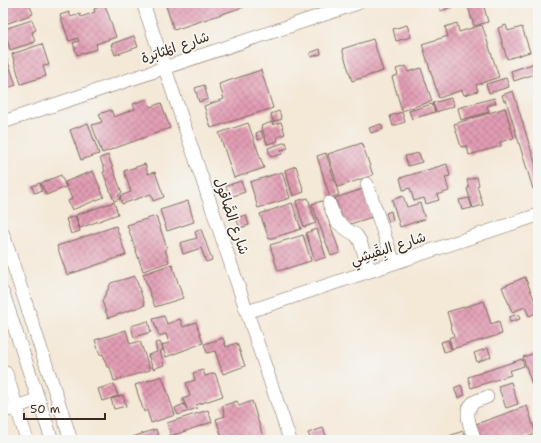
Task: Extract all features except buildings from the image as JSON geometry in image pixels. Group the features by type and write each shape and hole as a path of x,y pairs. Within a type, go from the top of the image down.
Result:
{"street":[{"name":"شارع الصَّاقول","path":"143,3 290,440"},
{"name":"شارع المُثابَرة","path":"3,122 358,3"},
{"path":"367,184 394,263"},
{"path":"329,203 336,221 356,235 360,241 370,271"},
{"name":"شارع البِقَيشِي","path":"247,312 538,215"},
{"path":"3,234 71,440"},
{"path":"3,293 52,440"},
{"path":"6,373 27,440"},
{"path":"475,440 468,419 468,411 472,404 487,397"},
{"path":"3,412 38,399"}]}
